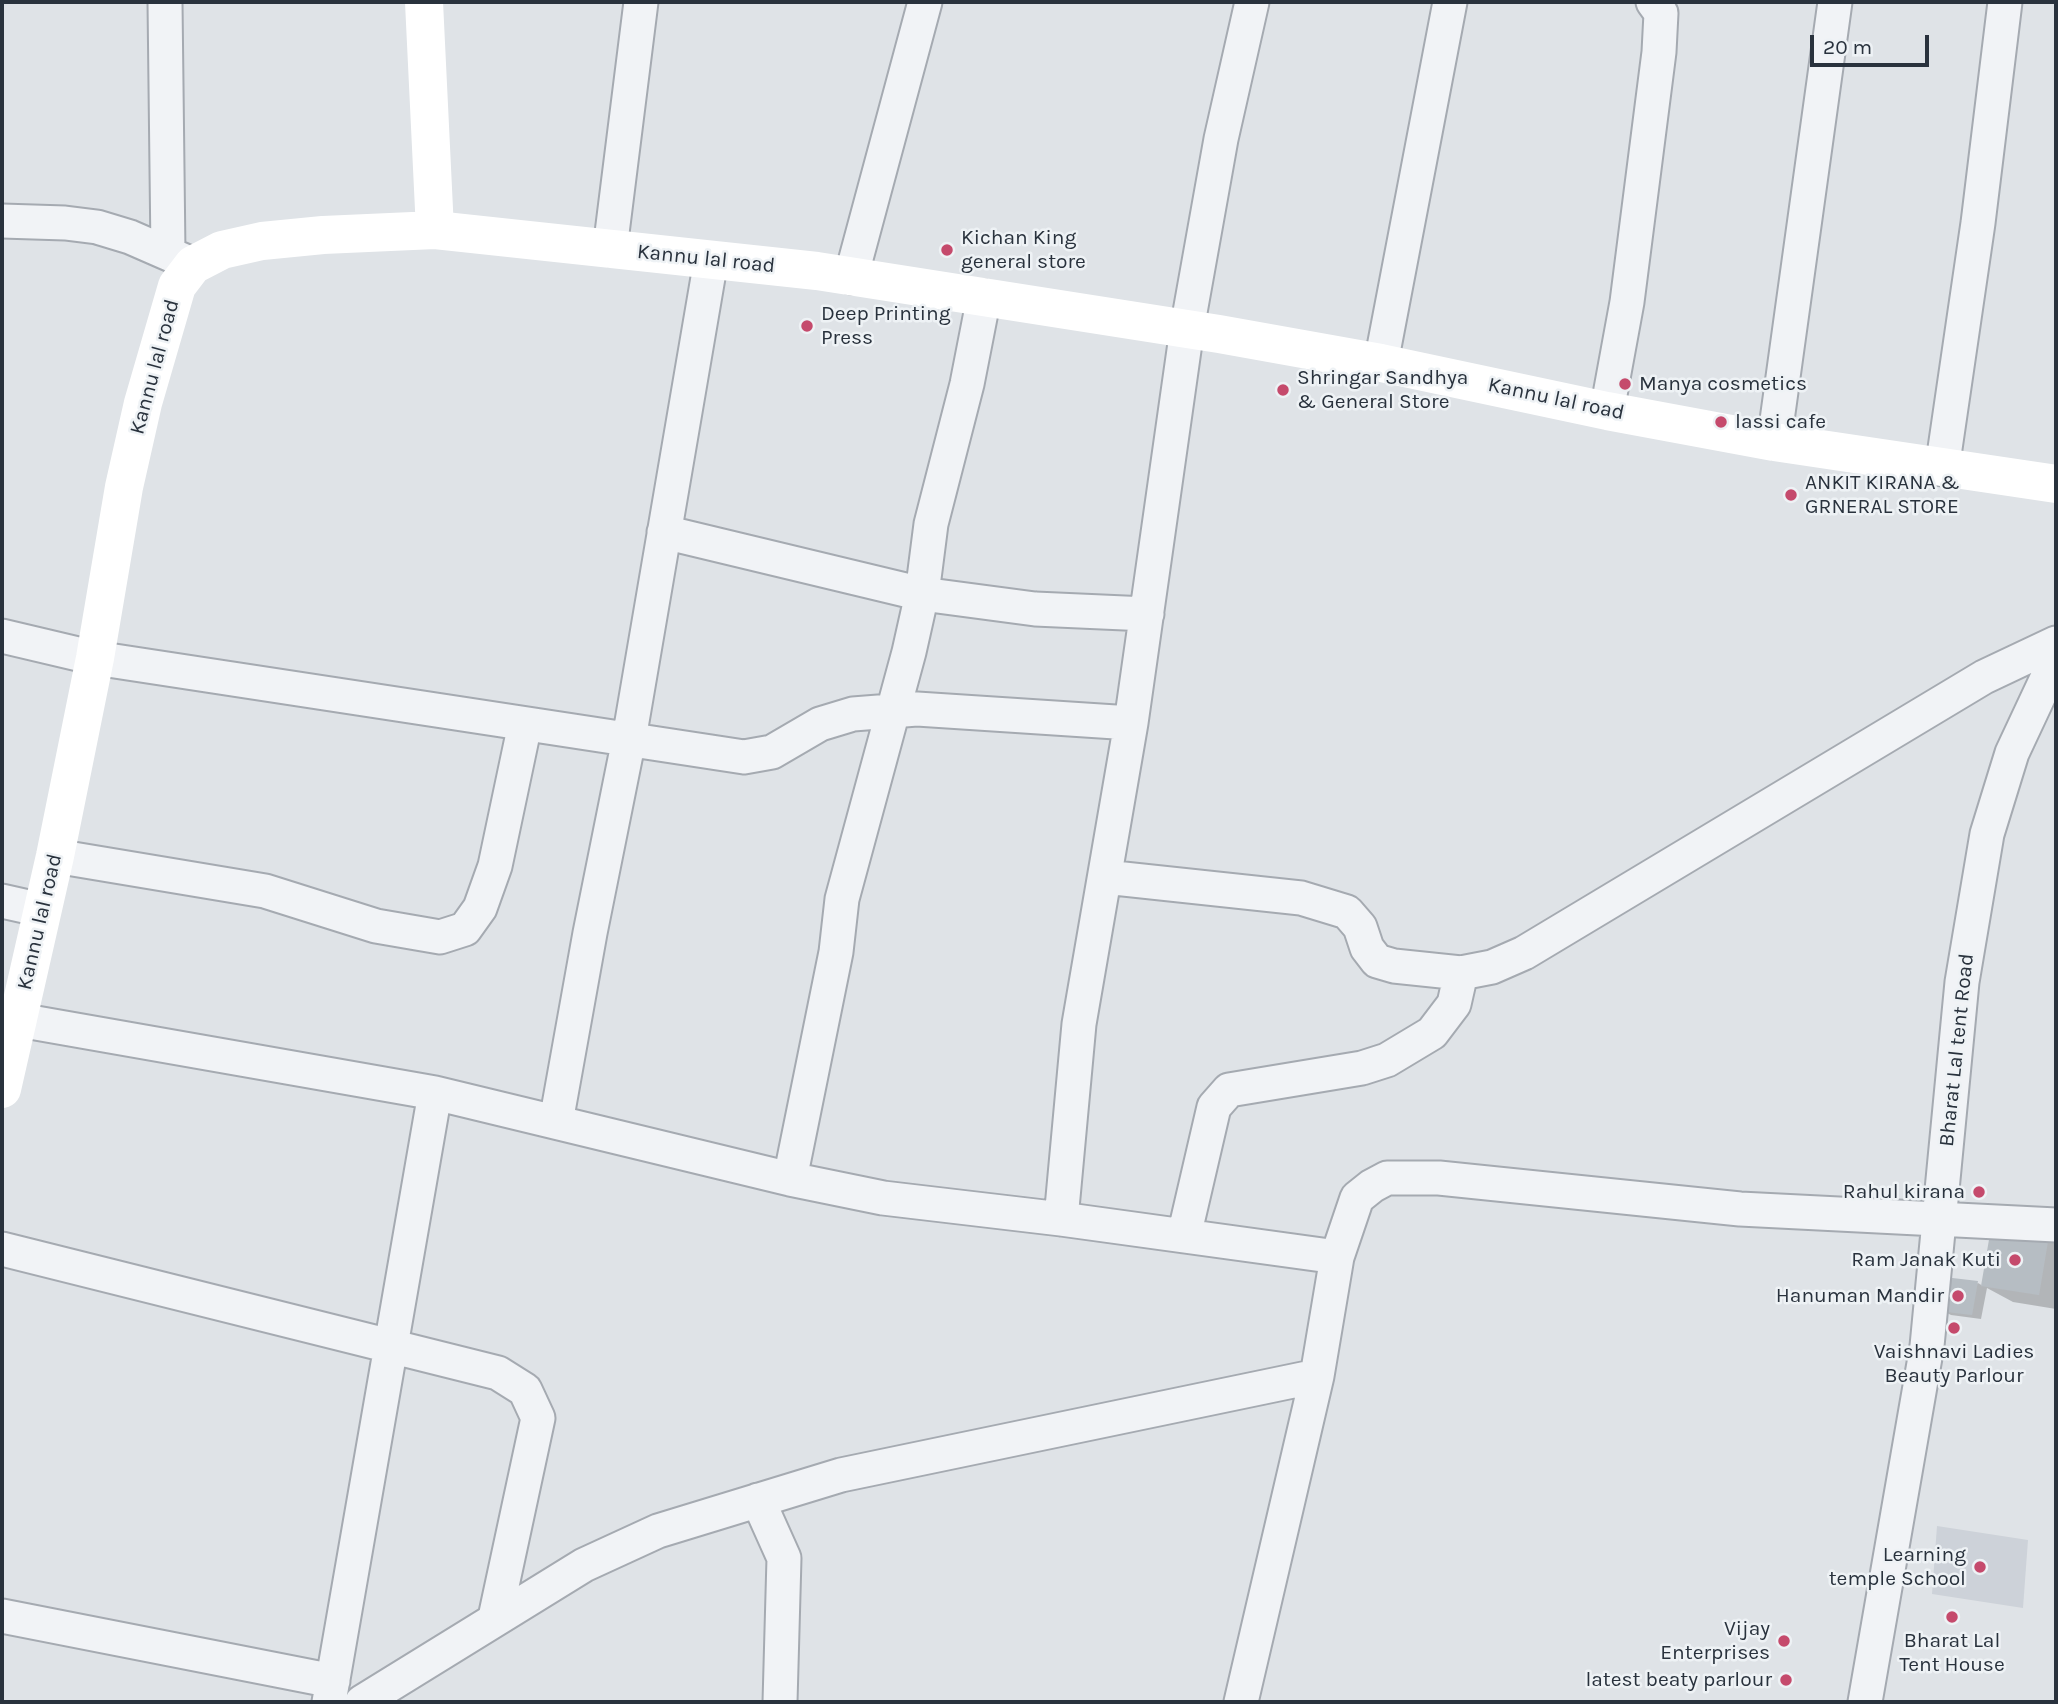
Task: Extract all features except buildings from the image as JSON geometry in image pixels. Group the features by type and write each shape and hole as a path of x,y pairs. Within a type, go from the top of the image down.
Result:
{"street":[{"path":"2,221 97,227 181,259 165,2"},
{"path":"424,2 435,230"},
{"path":"610,249 641,2"},
{"path":"851,277 925,2"},
{"path":"1061,1219 1077,1037 1131,723 1187,329 1222,139 1252,2"},
{"path":"1381,363 1450,2"},
{"path":"1774,442 1835,2"},
{"path":"1942,469 1978,223 2006,2"},
{"path":"1607,411 1627,302 1659,52 1659,6"},
{"name":"Kannu lal road","path":"2,1089 10,1019 42,911 55,856 95,658 124,487 143,403 177,286 181,259 262,241 435,230 711,260 851,277 1187,329 1381,363 1607,411 1774,442 2056,484"},
{"path":"556,1122 629,740 711,260"},
{"path":"790,1179 836,952 842,899 895,710 922,594 931,524 967,384 984,297"},
{"path":"664,532 922,594 1035,609 1147,614"},
{"path":"2,636 95,658 744,757 772,752 820,724 853,714 895,710 1131,723"},
{"path":"1105,877 1301,898 1347,912 1360,927 1367,948 1377,961 1394,966 1461,973 1492,967 1524,953 1984,677 2056,642"},
{"name":"Bharat Lal tent Road","path":"1865,1702 1915,1421 1934,1290 1962,982 1986,834 2012,753 2056,659"},
{"path":"55,856 265,891 376,926 440,937 465,929 480,908 495,866 525,724"},
{"path":"2,901 42,911"},
{"path":"1184,1236 1214,1107 1229,1090 1362,1068 1387,1060 1432,1033 1454,1004 1461,973"},
{"path":"10,1019 435,1093 790,1179 883,1198 1061,1219 1337,1257"},
{"path":"2,1616 331,1692 371,1474 389,1346 435,1093"},
{"path":"1241,1702 1317,1376 1337,1257 1357,1198 1387,1178 1439,1178 1740,1209 2056,1225"},
{"path":"2,1250 498,1373 525,1390 538,1418 495,1618"},
{"path":"362,1702 584,1565 636,1541 841,1475 1317,1376"},
{"path":"758,1500 784,1558 780,1702"}],"shaded area":[{"name":"Learning temple School","path":"1937,1526 2028,1540 2023,1608 1932,1594"}],"place":[{"name":"Kichan King general store","path":"947,250"},
{"name":"Deep Printing Press","path":"807,326"},
{"name":"Manya cosmetics","path":"1625,384"},
{"name":"Shringar Sandhya & General Store","path":"1283,390"},
{"name":"lassi cafe","path":"1721,422"},
{"name":"ANKIT KIRANA & GRNERAL STORE","path":"1791,495"},
{"name":"Rahul kirana","path":"1979,1192"},
{"name":"Ram Janak Kuti","path":"2015,1260"},
{"name":"Hanuman Mandir","path":"1958,1296"},
{"name":"Vaishnavi Ladies Beauty Parlour","path":"1954,1328"},
{"name":"Learning temple School","path":"1980,1567"},
{"name":"Bharat Lal Tent House","path":"1952,1617"},
{"name":"Vijay Enterprises","path":"1784,1641"},
{"name":"latest beaty parlour","path":"1786,1680"}]}
